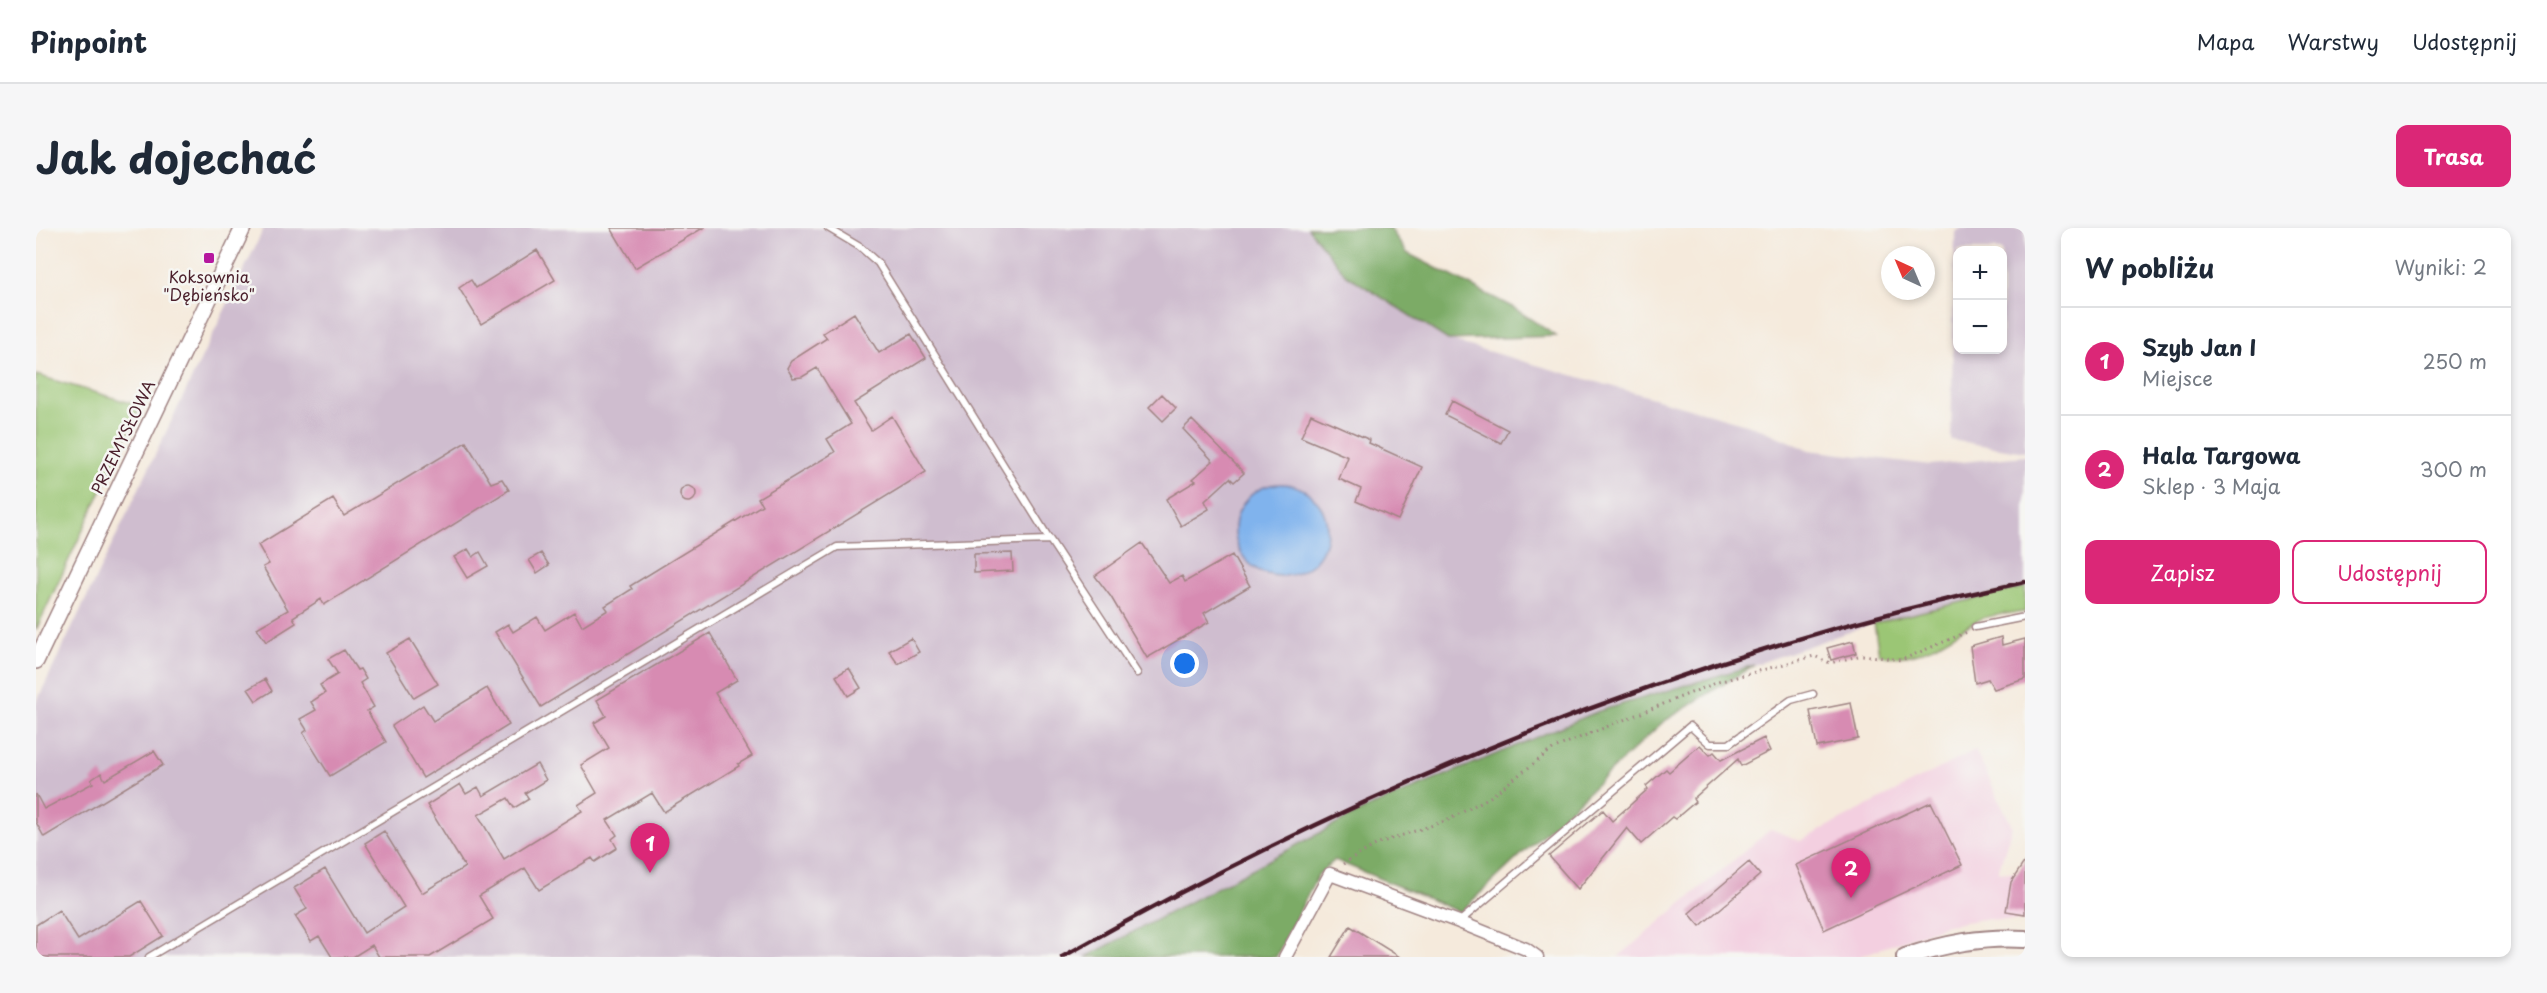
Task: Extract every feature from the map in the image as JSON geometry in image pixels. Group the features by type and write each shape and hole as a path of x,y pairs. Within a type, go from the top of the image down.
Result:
{"main road":[{"path":"1905,957 1934,947 1977,939 2025,939"}],"street":[{"name":"PRZEMYSŁOWA","path":"36,661 243,228"},
{"path":"1286,957 1330,874 1459,922 1526,949 1537,957"}],"lane":[{"path":"828,228 860,247 878,263 1050,540 1137,673"},
{"path":"149,957 837,547 1050,540"},
{"path":"1975,627 2025,617"},
{"path":"1459,922 1689,726 1710,744 1729,744 1791,700 1813,694"}],"path":[{"path":"1330,874 1379,843 1448,820 1490,797 1554,748 1718,681 1814,656 1830,663 1862,655 1901,660 1958,637 1975,627"}],"shaded area":[{"path":"264,228 1308,228 1345,274 1455,342 1753,426 1809,450 1930,465 2025,456 2025,587 1874,623 1754,665 1601,711 1365,809 1086,957 36,957 36,703"},
{"path":"1962,228 2025,228 2025,452 1951,440 1953,336 1953,354 2007,354 2007,246 1955,246 1955,232"},
{"path":"1975,750 2012,826 1998,872 2025,874 2025,921 1983,919 1947,925 1857,957 1618,957 1771,829 1800,841"}],"green space":[{"path":"1308,228 1390,228 1407,253 1514,308 1556,336 1448,340 1345,274"},
{"path":"36,375 141,406 36,630"},
{"path":"2025,587 2025,612 1983,618 1919,653 1907,656 1879,654 1874,623"},
{"path":"1754,665 1663,722 1460,912 1335,860 1318,875 1276,957 1086,957 1365,809 1599,711"}],"water":[{"path":"1281,484 1299,487 1314,497 1324,512 1327,530 1324,548 1314,563 1299,573 1281,576 1263,573 1248,563 1238,548 1235,530 1238,512 1248,497 1263,487"}],"building":[{"path":"611,228 703,228 635,268"},
{"path":"537,250 555,280 481,324 459,288 471,280 476,288"},
{"path":"854,313 879,353 911,334 926,358 854,403 871,430 892,416 926,472 541,707 495,632 508,624 513,632 537,617 545,630 574,612 582,626 608,610 605,606 632,589 630,586 762,505 758,498 835,452 827,439 851,424 817,368 802,377 793,378 787,368 791,361 827,338 823,333"},
{"path":"1162,394 1176,408 1163,421 1149,407"},
{"path":"1452,401 1508,430 1501,443 1445,415"},
{"path":"1311,414 1370,440 1369,443 1422,467 1398,520 1356,501 1361,489 1339,479 1348,457 1301,437"},
{"path":"1192,420 1244,473 1234,482 1230,478 1205,501 1209,509 1181,526 1166,499 1196,481 1193,479 1213,461 1183,429"},
{"path":"466,442 491,483 502,479 509,490 324,605 321,599 293,617 296,623 266,642 257,628 288,610 263,567 269,564 258,545 333,499 344,516"},
{"path":"688,486 694,488 696,494 694,500 688,502 682,500 680,494 682,488"},
{"path":"1142,543 1169,583 1182,576 1185,582 1232,555 1250,586 1204,613 1209,622 1147,658 1111,597 1095,576"},
{"path":"468,549 473,557 480,552 488,566 467,578 454,557"},
{"path":"541,553 549,565 537,573 529,560"},
{"path":"1012,553 1013,571 974,573 974,554"},
{"path":"710,633 737,680 715,693 752,756 664,812 652,793 607,820 617,835 612,839 617,848 595,862 592,858 539,890 525,868 479,896 493,919 430,957 379,957 372,945 353,957 332,957 319,936 311,941 295,916 307,909 294,888 325,869 364,933 404,907 365,843 384,831 422,893 465,867 427,805 460,784 466,794 478,787 483,796 537,764 546,780 525,793 529,799 514,808 508,798 478,815 504,859 582,811 578,805 597,793 581,765 609,748 594,723 606,716 597,700"},
{"path":"2001,637 2002,645 2025,639 2025,679 1994,689 1988,679 1975,683 1970,646"},
{"path":"911,638 919,652 898,664 889,651"},
{"path":"410,639 438,684 414,698 386,653"},
{"path":"1853,641 1856,653 1831,660 1827,648"},
{"path":"344,650 366,679 360,683 374,707 367,711 386,742 330,776 303,733 307,730 300,719 316,710 311,702 325,693 320,685 338,674 328,659"},
{"path":"849,668 861,688 848,696 836,676"},
{"path":"265,679 272,691 256,701 248,689"},
{"path":"487,688 509,725 423,778 392,726 423,705 433,721"},
{"path":"1851,703 1858,739 1817,747 1810,711"},
{"path":"1764,738 1770,751 1741,766 1738,759 1693,799 1695,802 1675,819 1672,817 1641,844 1627,828 1578,889 1549,856 1603,810 1612,821 1648,789 1646,786 1666,769 1669,772 1700,745 1710,755 1714,752 1721,760"},
{"path":"154,751 163,765 44,837 36,822 36,794 44,809 93,783 91,780 101,773 105,780"},
{"path":"1931,802 1962,865 1824,930 1796,865"},
{"path":"2025,861 2025,914 2006,911 2011,882"},
{"path":"1749,862 1760,875 1700,926 1689,913"},
{"path":"141,901 163,936 129,957 36,957 36,925 59,910 78,940"},
{"path":"1350,926 1400,957 1331,957"}],"railway":[{"path":"1062,957 1176,895 1292,837 1409,782 1529,732 1650,687 1773,646 1898,611 2025,582"}],"place":[{"name":"Koksownia \"Dębieńsko\"","path":"209,258"},
{"name":"Szyb Jan I","path":"650,873"},
{"name":"Hala Targowa","path":"1851,898"}]}
